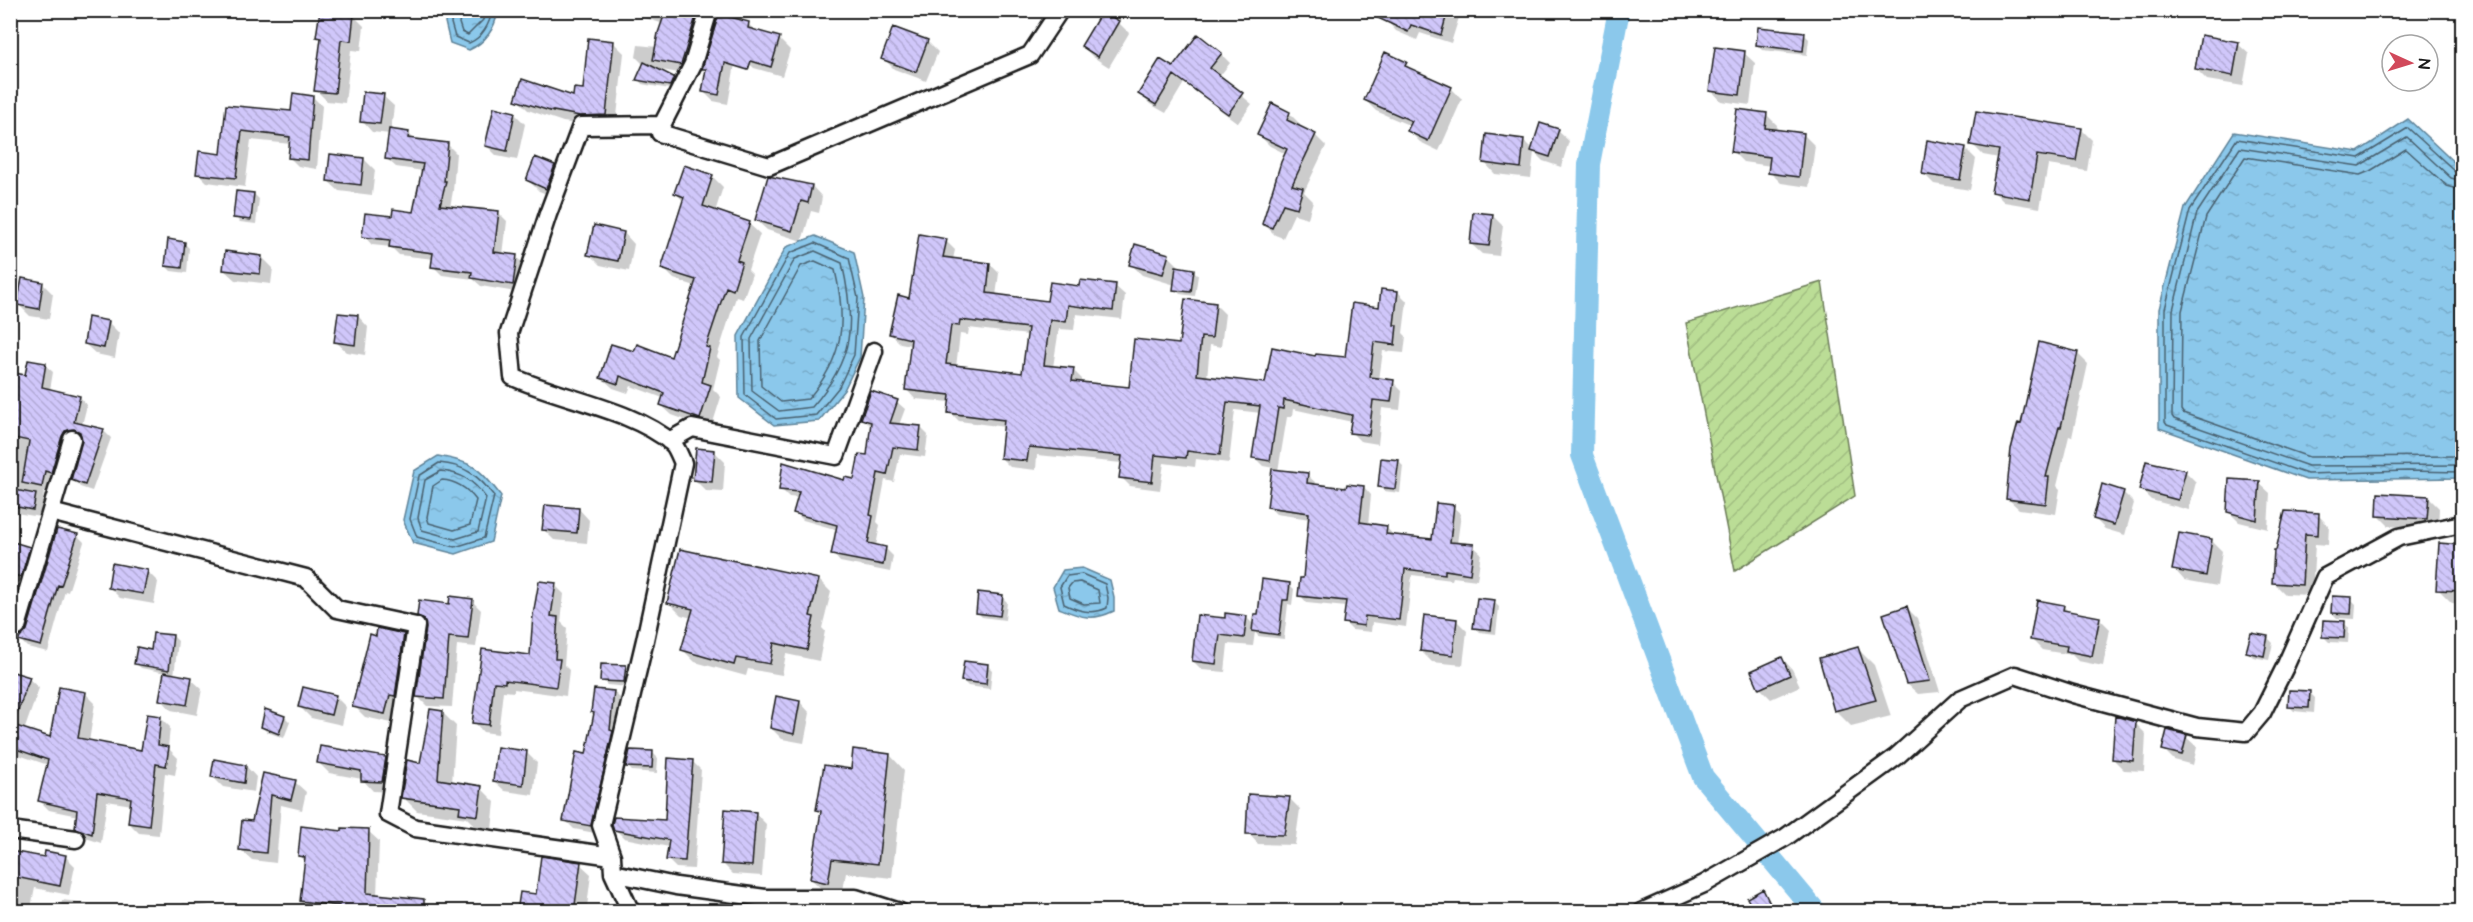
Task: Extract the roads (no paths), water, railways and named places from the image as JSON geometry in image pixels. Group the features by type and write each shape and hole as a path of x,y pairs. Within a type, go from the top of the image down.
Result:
{"street":[{"path":"631,912 613,873 612,855 601,825 645,640 683,463 674,444 640,422 541,390 513,377 509,333 548,214 581,126 662,125 693,64 709,10"},
{"path":"660,133 769,166 1030,55 1060,10"},
{"path":"669,441 692,428 836,456 874,351"},
{"path":"10,627 17,627 72,439"},
{"path":"51,512 306,578 337,609 416,626 388,814 415,828 612,855"},
{"path":"1641,912 1704,884 1786,837 1896,758 1960,699 2015,675 2073,694 2197,727 2246,732 2266,704 2325,577 2399,537 2463,524"},
{"path":"10,831 76,838"},
{"path":"613,873 676,886 765,898 856,898 890,910"}],"water":[{"path":"449,11 498,11 489,34 469,50 450,43 445,22"},
{"path":"2408,119 2462,170 2462,478 2306,480 2159,428 2159,309 2185,208 2234,132 2358,152"},
{"path":"815,236 854,252 864,298 860,357 844,390 819,421 774,425 739,398 738,336 786,247"},
{"path":"438,456 460,461 475,468 501,496 491,542 456,554 413,543 403,520 414,471"},
{"path":"1082,568 1110,580 1114,611 1086,617 1059,608 1053,587 1063,570"}],"waterway":[{"path":"1619,10 1589,164 1582,455 1703,777 1816,912"}]}
